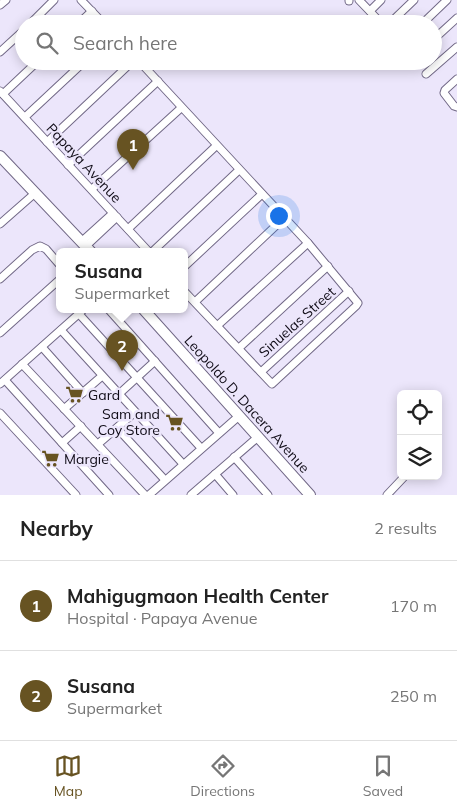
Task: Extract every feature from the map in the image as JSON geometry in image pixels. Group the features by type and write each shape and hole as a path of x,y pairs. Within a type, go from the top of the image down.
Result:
{"main road":[{"path":"2,163 86,247"},
{"name":"Leopoldo D. Dacera Avenue","path":"147,313 310,495"}],"street":[{"path":"0,6 6,0"},
{"path":"39,15 54,0"},
{"path":"81,0 96,15"},
{"path":"359,0 374,15"},
{"path":"370,11 381,0"},
{"path":"398,15 414,0"},
{"path":"431,15 447,0"},
{"path":"88,15 92,11"},
{"path":"442,32 457,18"},
{"path":"0,52 15,38"},
{"path":"442,60 457,47"},
{"path":"2,92 28,70"},
{"path":"25,118 76,70"},
{"path":"47,142 123,70"},
{"path":"148,70 308,243 358,302 356,306 272,384 188,295"},
{"path":"426,74 431,70"},
{"path":"457,79 445,90 444,94 457,107"},
{"path":"68,165 158,81"},
{"name":"Papaya Avenue","path":"2,92 146,248"},
{"path":"92,189 181,108"},
{"path":"128,229 216,146"},
{"path":"154,248 239,170"},
{"path":"0,224 34,194"},
{"path":"188,262 262,194"},
{"path":"86,247 115,215"},
{"path":"195,302 284,218"},
{"path":"217,326 308,243"},
{"path":"0,279 32,250 40,246 46,249 56,260"},
{"path":"239,348 328,266"},
{"path":"0,333 56,284"},
{"name":"Sinuelas Street","path":"261,372 349,291"},
{"path":"80,313 2,382 62,443 109,495"},
{"path":"82,313 136,378 202,448"},
{"path":"112,313 219,433"},
{"path":"61,330 183,464"},
{"path":"42,347 83,393"},
{"path":"119,394 155,361"},
{"path":"22,364 147,495 239,416"},
{"path":"64,409 102,376"},
{"path":"98,444 135,412"},
{"path":"0,413 76,495"},
{"path":"62,443 81,426"},
{"path":"117,428 165,480"},
{"path":"196,493 258,437"},
{"path":"234,457 268,495"},
{"path":"215,474 233,495"},
{"path":"387,495 401,480"}],"place":[{"name":"Mahigugmaon Health Center","path":"133,170"},
{"name":"Susana","path":"122,371"},
{"name":"Gard","path":"74,395"},
{"name":"Sam and Coy Store","path":"174,422"},
{"name":"Margie","path":"50,459"}]}
